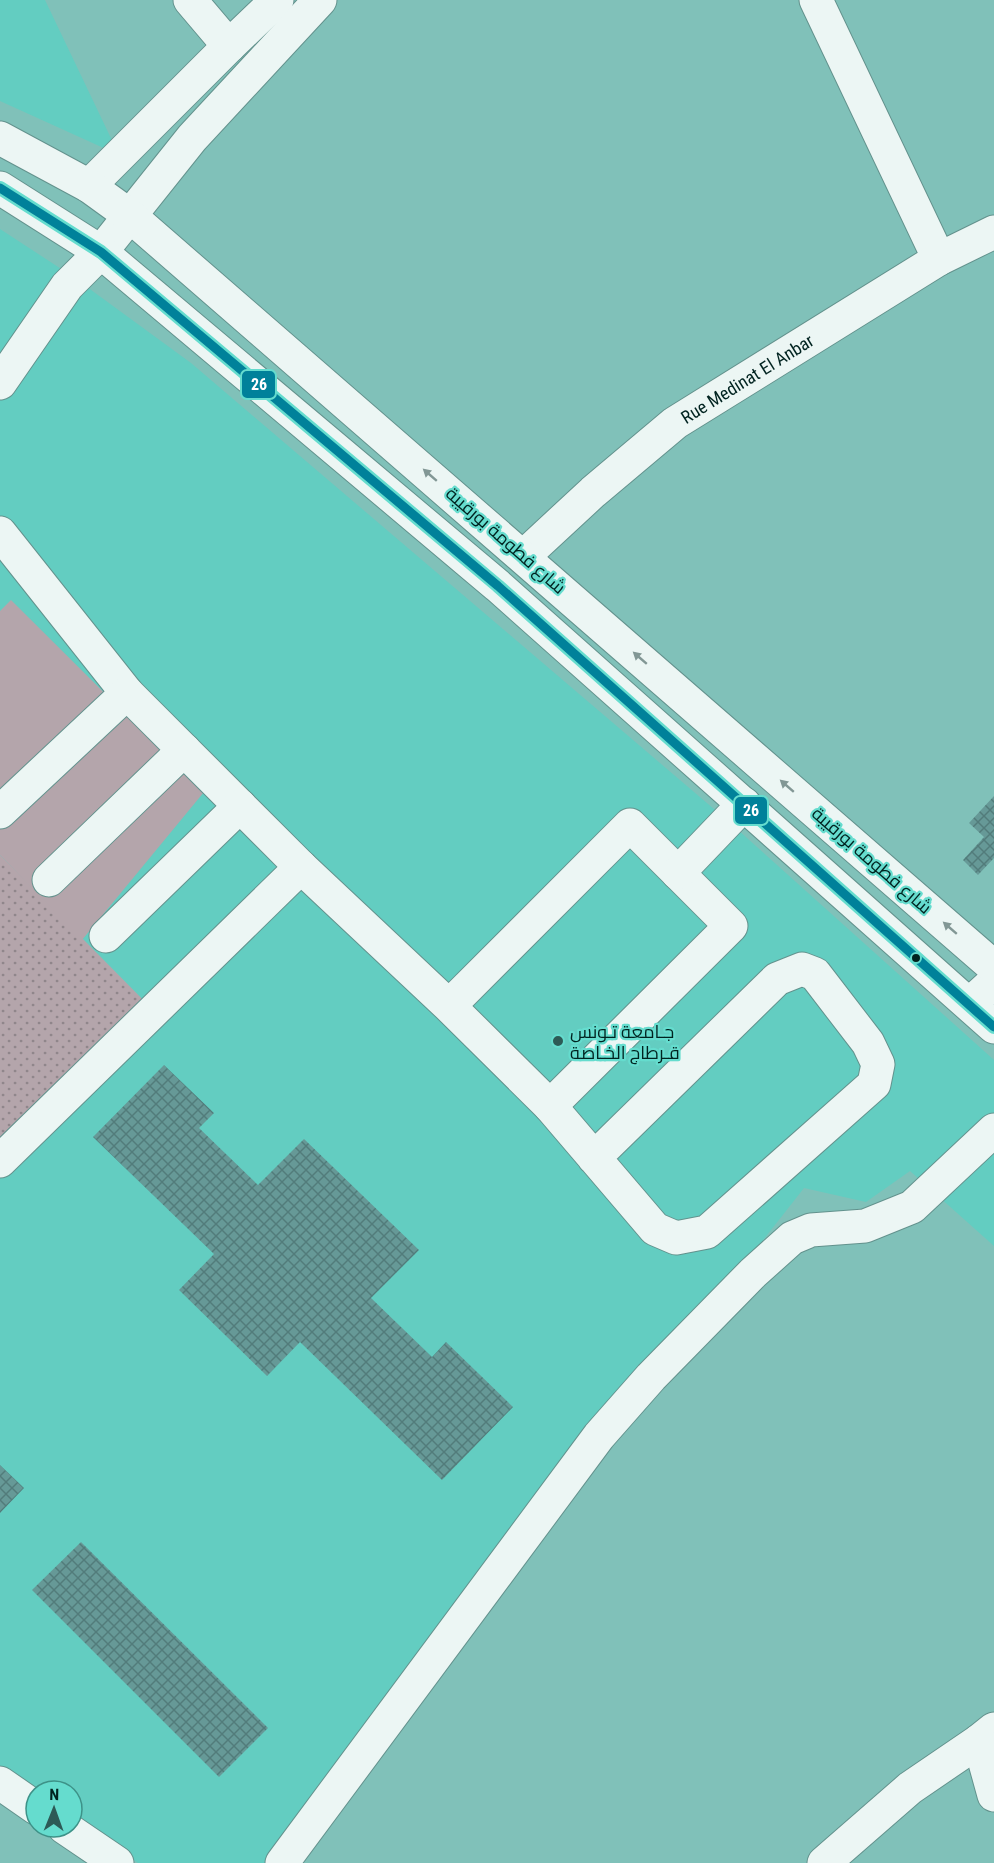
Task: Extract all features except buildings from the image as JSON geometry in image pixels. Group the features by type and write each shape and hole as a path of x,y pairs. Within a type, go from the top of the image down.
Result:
{"street":[{"path":"190,0 230,46"},
{"path":"89,186 278,0"},
{"path":"0,383 67,286 101,252 192,138 320,0"},
{"path":"816,0 939,259"},
{"name":"شارع فطومة بورقيبة","path":"0,138 89,186 129,215 994,966"},
{"path":"0,188 101,252 498,586 994,1027"},
{"name":"Rue Medinat El Anbar","path":"524,556 592,492 675,423 939,259 994,232"},
{"path":"0,533 127,693 301,867 449,1006 550,1106 594,1158 655,1229 676,1238 707,1233 874,1084 878,1064 868,1043 816,974 802,969 777,979 594,1158"},
{"path":"0,812 127,693"},
{"path":"49,880 184,750"},
{"path":"678,873 744,804"},
{"path":"106,936 240,806"},
{"path":"449,1006 630,825 731,926 550,1106"},
{"path":"0,1161 301,867"},
{"path":"970,1004 994,982"},
{"path":"282,1863 599,1436 651,1377 753,1273 792,1238 811,1230 865,1226 912,1208 994,1130"},
{"path":"824,1863 910,1788 987,1735 994,1796"},
{"path":"0,1783 24,1800"},
{"path":"82,1839 117,1863"}],"shaded area":[{"path":"0,0 45,0 119,155 0,101"},
{"name":"جـامعة تـونس قـرطاج الخـاصة","path":"0,229 72,276 191,363 728,821 994,1060 994,1246 910,1171 866,1202 804,1188 565,1492 287,1863 138,1863 84,1825 84,1779 24,1779 24,1783 0,1766 0,1158 82,940 0,855"},
{"path":"11,600 204,792 82,940 0,855 0,611"},
{"path":"0,855 166,1023 0,1158"}],"transit line":[{"name":"26","path":"0,188 101,252 498,586 994,1027"}],"place":[{"name":"جـامعة تـونس قـرطاج الخـاصة","path":"558,1041"}]}
